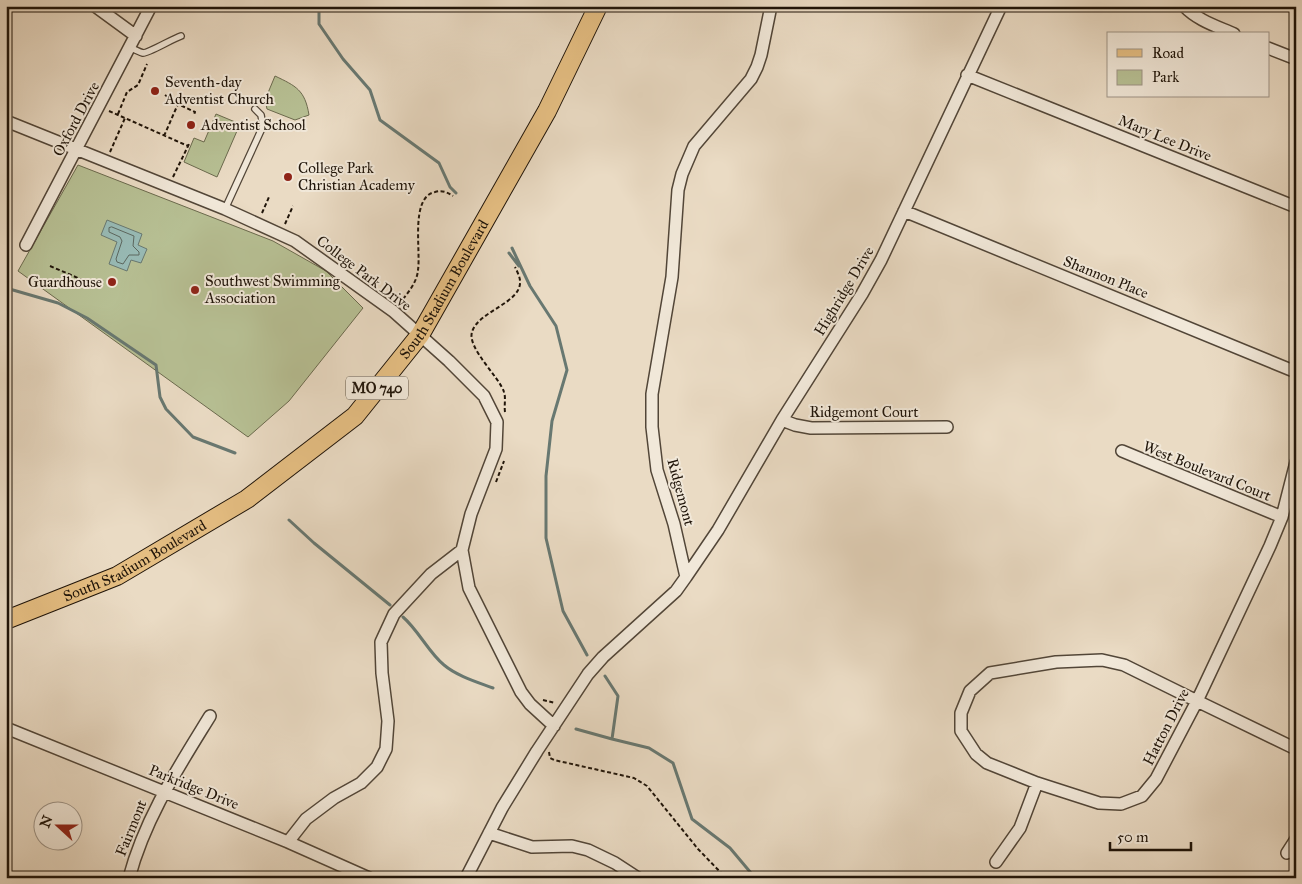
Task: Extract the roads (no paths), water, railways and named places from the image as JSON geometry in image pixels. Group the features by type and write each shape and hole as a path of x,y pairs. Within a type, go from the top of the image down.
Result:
{"main road":[{"name":"South Stadium Boulevard","path":"6,620 117,576 247,498 355,416 420,335 547,111 598,6"}],"street":[{"path":"95,6 136,36"},
{"name":"Oxford Drive","path":"26,245 152,6"},
{"name":"Ridgemont","path":"686,577 674,524 657,470 652,427 652,394 672,276 678,190 682,174 694,146 751,79 757,67 771,6"},
{"name":"Highridge Drive","path":"686,577 718,530 782,420 862,294 881,260 1000,6"},
{"path":"1184,6 1191,14 1230,32"},
{"path":"1270,49 1296,59"},
{"name":"Mary Lee Drive","path":"967,75 1296,207"},
{"name":"College Park Drive","path":"6,121 225,209 295,241 393,311 449,361 484,396 496,422 496,449 471,514 462,550 469,588 521,692 530,704 554,726"},
{"name":"Shannon Place","path":"904,211 1296,372"},
{"name":"Ridgemont Court","path":"782,420 794,425 811,428 947,428"},
{"name":"West Boulevard Court","path":"1122,451 1282,517"},
{"name":"Hatton Drive","path":"1196,701 1124,665 1102,660 1056,662 990,673 970,691 961,713 961,731 976,754 988,763 1037,783 1099,803 1121,804 1142,796 1156,779 1196,701 1270,546 1282,517 1296,462"},
{"path":"288,842 306,818 334,798 361,783 377,767 386,749 388,721 382,672 381,642 394,614 431,574 462,550"},
{"path":"466,878 502,808 588,674 603,657 676,592 686,577"},
{"path":"1196,701 1296,750"},
{"name":"Fairmont","path":"129,878 134,858 164,791 210,716"},
{"name":"Parkridge Drive","path":"6,728 288,842 369,878"},
{"path":"996,862 1020,828 1037,783"},
{"path":"490,833 532,847 572,846 588,850 616,863 638,878"},
{"path":"1287,854 1296,839"}],"lane":[{"path":"131,48 143,53 181,36"},
{"path":"225,209 263,126 261,115 255,110"}],"water":[{"path":"107,220 142,234 138,245 147,249 141,263 131,260 127,271 109,264 117,242 101,235"}],"waterway":[{"path":"319,6 319,24 343,59 370,90 380,120 439,163 450,187 456,193"},
{"path":"512,248 530,286 556,326 567,370 552,421 546,476 546,538 563,611 587,655"},
{"path":"509,253 519,266"},
{"path":"6,288 58,303 87,318 156,365 160,397 166,409 193,437 235,453"},
{"path":"289,520 390,605"},
{"path":"403,617 439,660 449,669 461,676 493,688"},
{"path":"605,676 618,696 612,739 649,748 673,763 692,819 730,848 751,873 760,878"},
{"path":"576,729 612,739"}],"place":[{"name":"Seventh-day Adventist Church","path":"155,91"},
{"name":"Adventist School","path":"191,125"},
{"name":"College Park Christian Academy","path":"288,177"},
{"name":"Guardhouse","path":"112,282"},
{"name":"Southwest Swimming Association","path":"195,290"}]}
